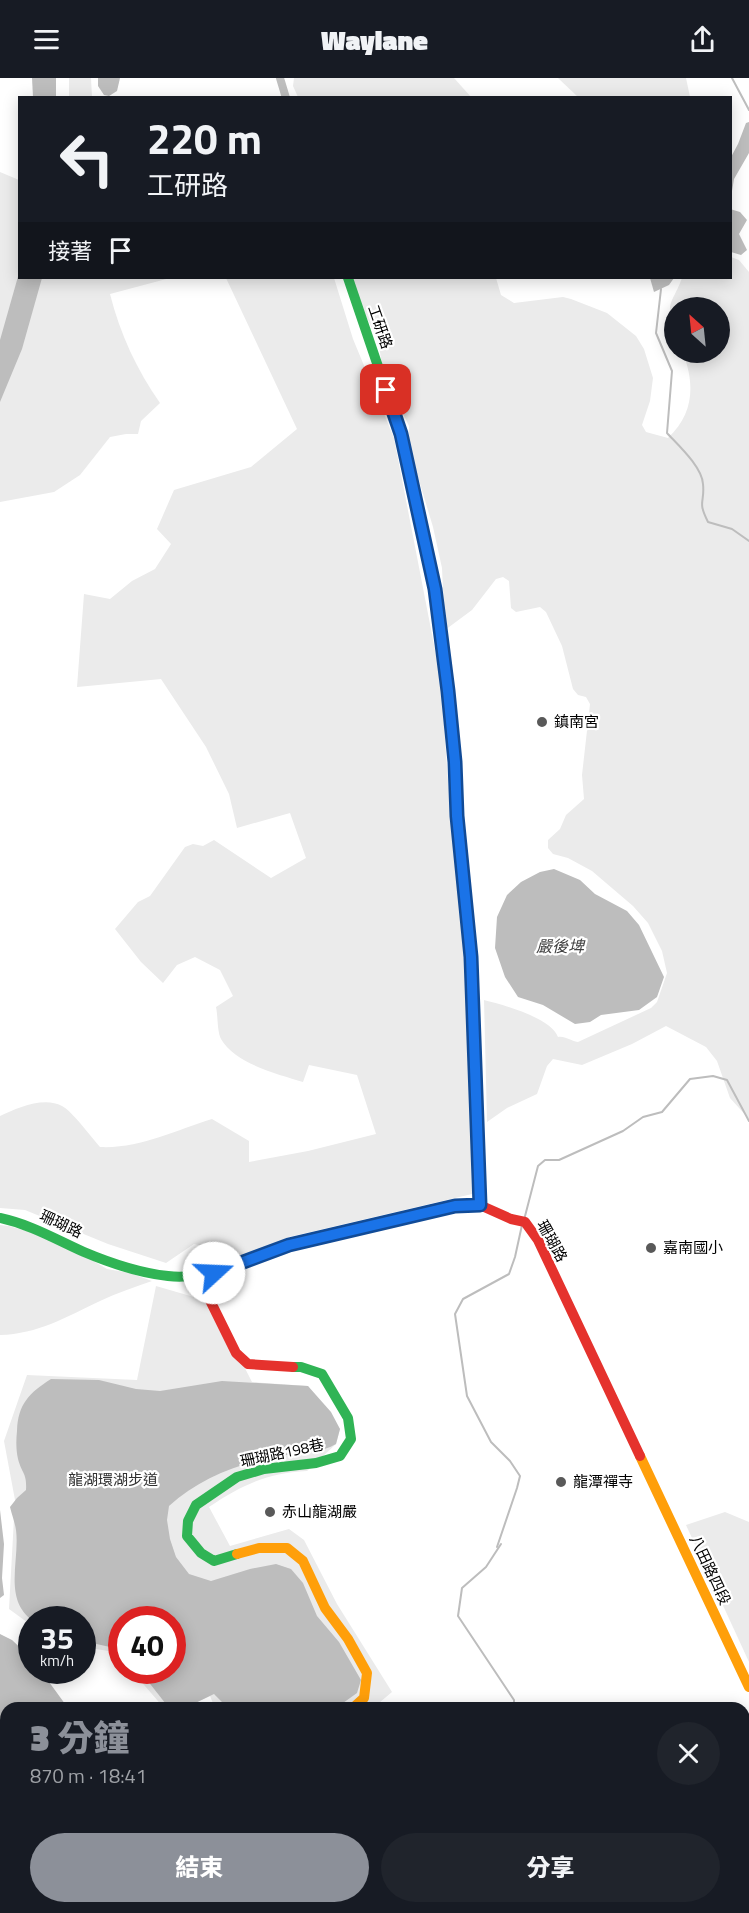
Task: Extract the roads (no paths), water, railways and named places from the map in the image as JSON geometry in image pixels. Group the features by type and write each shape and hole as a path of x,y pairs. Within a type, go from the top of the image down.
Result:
{"street":[{"path":"280,78 285,96"},
{"name":"工研路","path":"348,279 401,434 435,589 453,738 457,816 471,957 480,1205"},
{"name":"珊瑚路","path":"0,1218 23,1223 85,1252 128,1268 172,1277 198,1276 221,1271 289,1245 455,1206 480,1205 511,1219 525,1222 538,1240 675,1531"},
{"name":"珊瑚路198巷","path":"198,1276 236,1353 248,1364 301,1367 322,1374 348,1418 351,1439 340,1456 316,1463 264,1469 237,1477 195,1505 188,1521 187,1536 201,1553 214,1561 259,1548 287,1548 303,1561 325,1608 348,1639 367,1673 364,1698 360,1702"},
{"name":"八田路四段","path":"675,1531 749,1687"}],"water":[{"path":"32,78 56,78 56,96 33,96"},
{"path":"98,78 120,78 117,91 109,96 104,95 98,86"},
{"path":"749,122 749,153 734,179 732,191 732,155 746,123"},
{"path":"732,210 740,212 747,220 739,234 747,250 741,255 732,252"},
{"path":"18,277 18,279 42,279 22,349 0,402 0,340"},
{"path":"650,279 673,279 669,285 654,292"},
{"name":"嚴後埤","path":"554,869 580,880 595,894 627,911 639,925 664,977 657,997 639,1010 601,1015 590,1022 575,1024 543,1005 518,997 505,977 495,948 497,917 507,895 521,882 540,872"},
{"name":"龍湖環湖步道","path":"51,1379 99,1380 136,1389 160,1391 222,1381 308,1386 331,1412 340,1429 336,1444 318,1451 254,1461 224,1472 195,1487 169,1506 167,1520 170,1539 176,1557 189,1574 211,1581 276,1564 291,1569 303,1583 317,1616 339,1642 361,1680 357,1693 344,1702 222,1702 214,1694 197,1702 164,1702 150,1684 186,1684 186,1606 108,1606 108,1647 96,1644 96,1606 20,1606 15,1590 17,1542 10,1507 26,1490 16,1438 22,1406 31,1394"},
{"path":"0,1510 4,1544 2,1578 4,1595 0,1598"},
{"path":"0,1634 18,1646 18,1684 50,1684 64,1702 0,1702"}],"waterway":[{"path":"732,78 749,110"},
{"path":"661,289 656,333 672,371 667,433 689,457 702,477 702,506 708,522 732,529 749,541"},
{"path":"524,1220 538,1166 545,1160 559,1160 623,1131 643,1117 662,1112 690,1079 713,1076 727,1080 749,1121"},
{"path":"497,1547 520,1476 510,1461 491,1442 467,1396 455,1314 463,1299 509,1274 522,1225"},
{"path":"501,1544 486,1567 462,1588 458,1616 514,1702"}],"place":[{"name":"鎮南宮","path":"542,722"},
{"name":"嘉南國小","path":"651,1248"},
{"name":"龍潭禪寺","path":"561,1482"},
{"name":"赤山龍湖嚴","path":"270,1512"}]}
